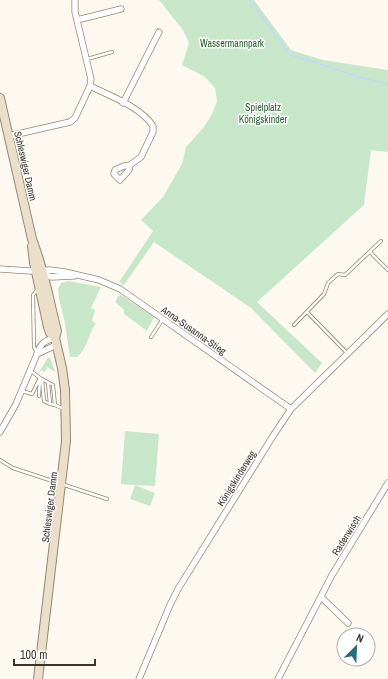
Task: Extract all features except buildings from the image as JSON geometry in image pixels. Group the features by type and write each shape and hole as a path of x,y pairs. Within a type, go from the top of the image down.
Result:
{"main road":[{"name":"Schleswiger Damm","path":"0,98 32,239 40,258 41,272 57,331 56,342 64,379 66,441 38,679"},
{"name":"Schleswiger Damm","path":"41,272 39,288 50,332 56,342"}],"street":[{"path":"9,136 70,122 75,118 90,86 91,74 75,12 75,0"},
{"path":"77,20 121,9"},
{"path":"123,103 159,32"},
{"path":"90,86 136,110 154,126 153,132 141,157 130,165"},
{"name":"Anna-Susanna-Stieg","path":"0,269 41,272 52,277 81,276 105,282 120,289 291,409"},
{"name":"Königskinderweg","path":"139,679 178,589 272,436 291,409 388,314"},
{"path":"0,432 22,391 38,354 39,348 46,340 56,342"},
{"name":"Radenwisch","path":"278,679 321,597 388,483"},
{"path":"321,597 348,623"}],"lane":[{"path":"87,59 112,52"},
{"path":"294,325 324,294 328,283 338,274 345,274 381,241"},
{"path":"370,252 388,270"},
{"path":"38,354 34,348 33,295 39,288"},
{"path":"307,312 347,353"},
{"path":"151,337 163,319"},
{"path":"30,371 53,385 55,405"},
{"path":"41,378 44,401 66,411"},
{"path":"39,396 38,390 41,378"},
{"path":"33,391 41,378"},
{"path":"48,383 50,404"},
{"path":"22,391 32,394 33,391 43,389"},
{"path":"0,460 13,468 107,499"}],"green space":[{"path":"159,0 254,0 291,50 323,60 388,70 388,152 371,150 364,205 257,302 322,363 315,373 251,308 154,242 124,285 119,282 153,231 141,220 163,197 182,164 186,147 204,127 212,114 217,101 215,88 205,77 182,65 189,43 183,30"},
{"path":"68,281 101,287 91,308 95,310 92,321 96,323 83,350 77,357 70,357 64,318 59,299 58,289 61,283"},
{"path":"121,295 154,317 147,331 124,314 124,310 115,302 118,296"},
{"path":"48,357 51,359 55,372 47,367 45,372 41,370 38,374"},
{"path":"125,431 159,434 155,486 121,484"},
{"path":"135,485 155,493 150,506 130,499"}],"waterway":[{"path":"250,0 290,55 359,77 388,84"}],"park label":[{"name":"Wassermannpark","path":"232,43"},
{"name":"Spielplatz Königskinder","path":"263,112"}]}
